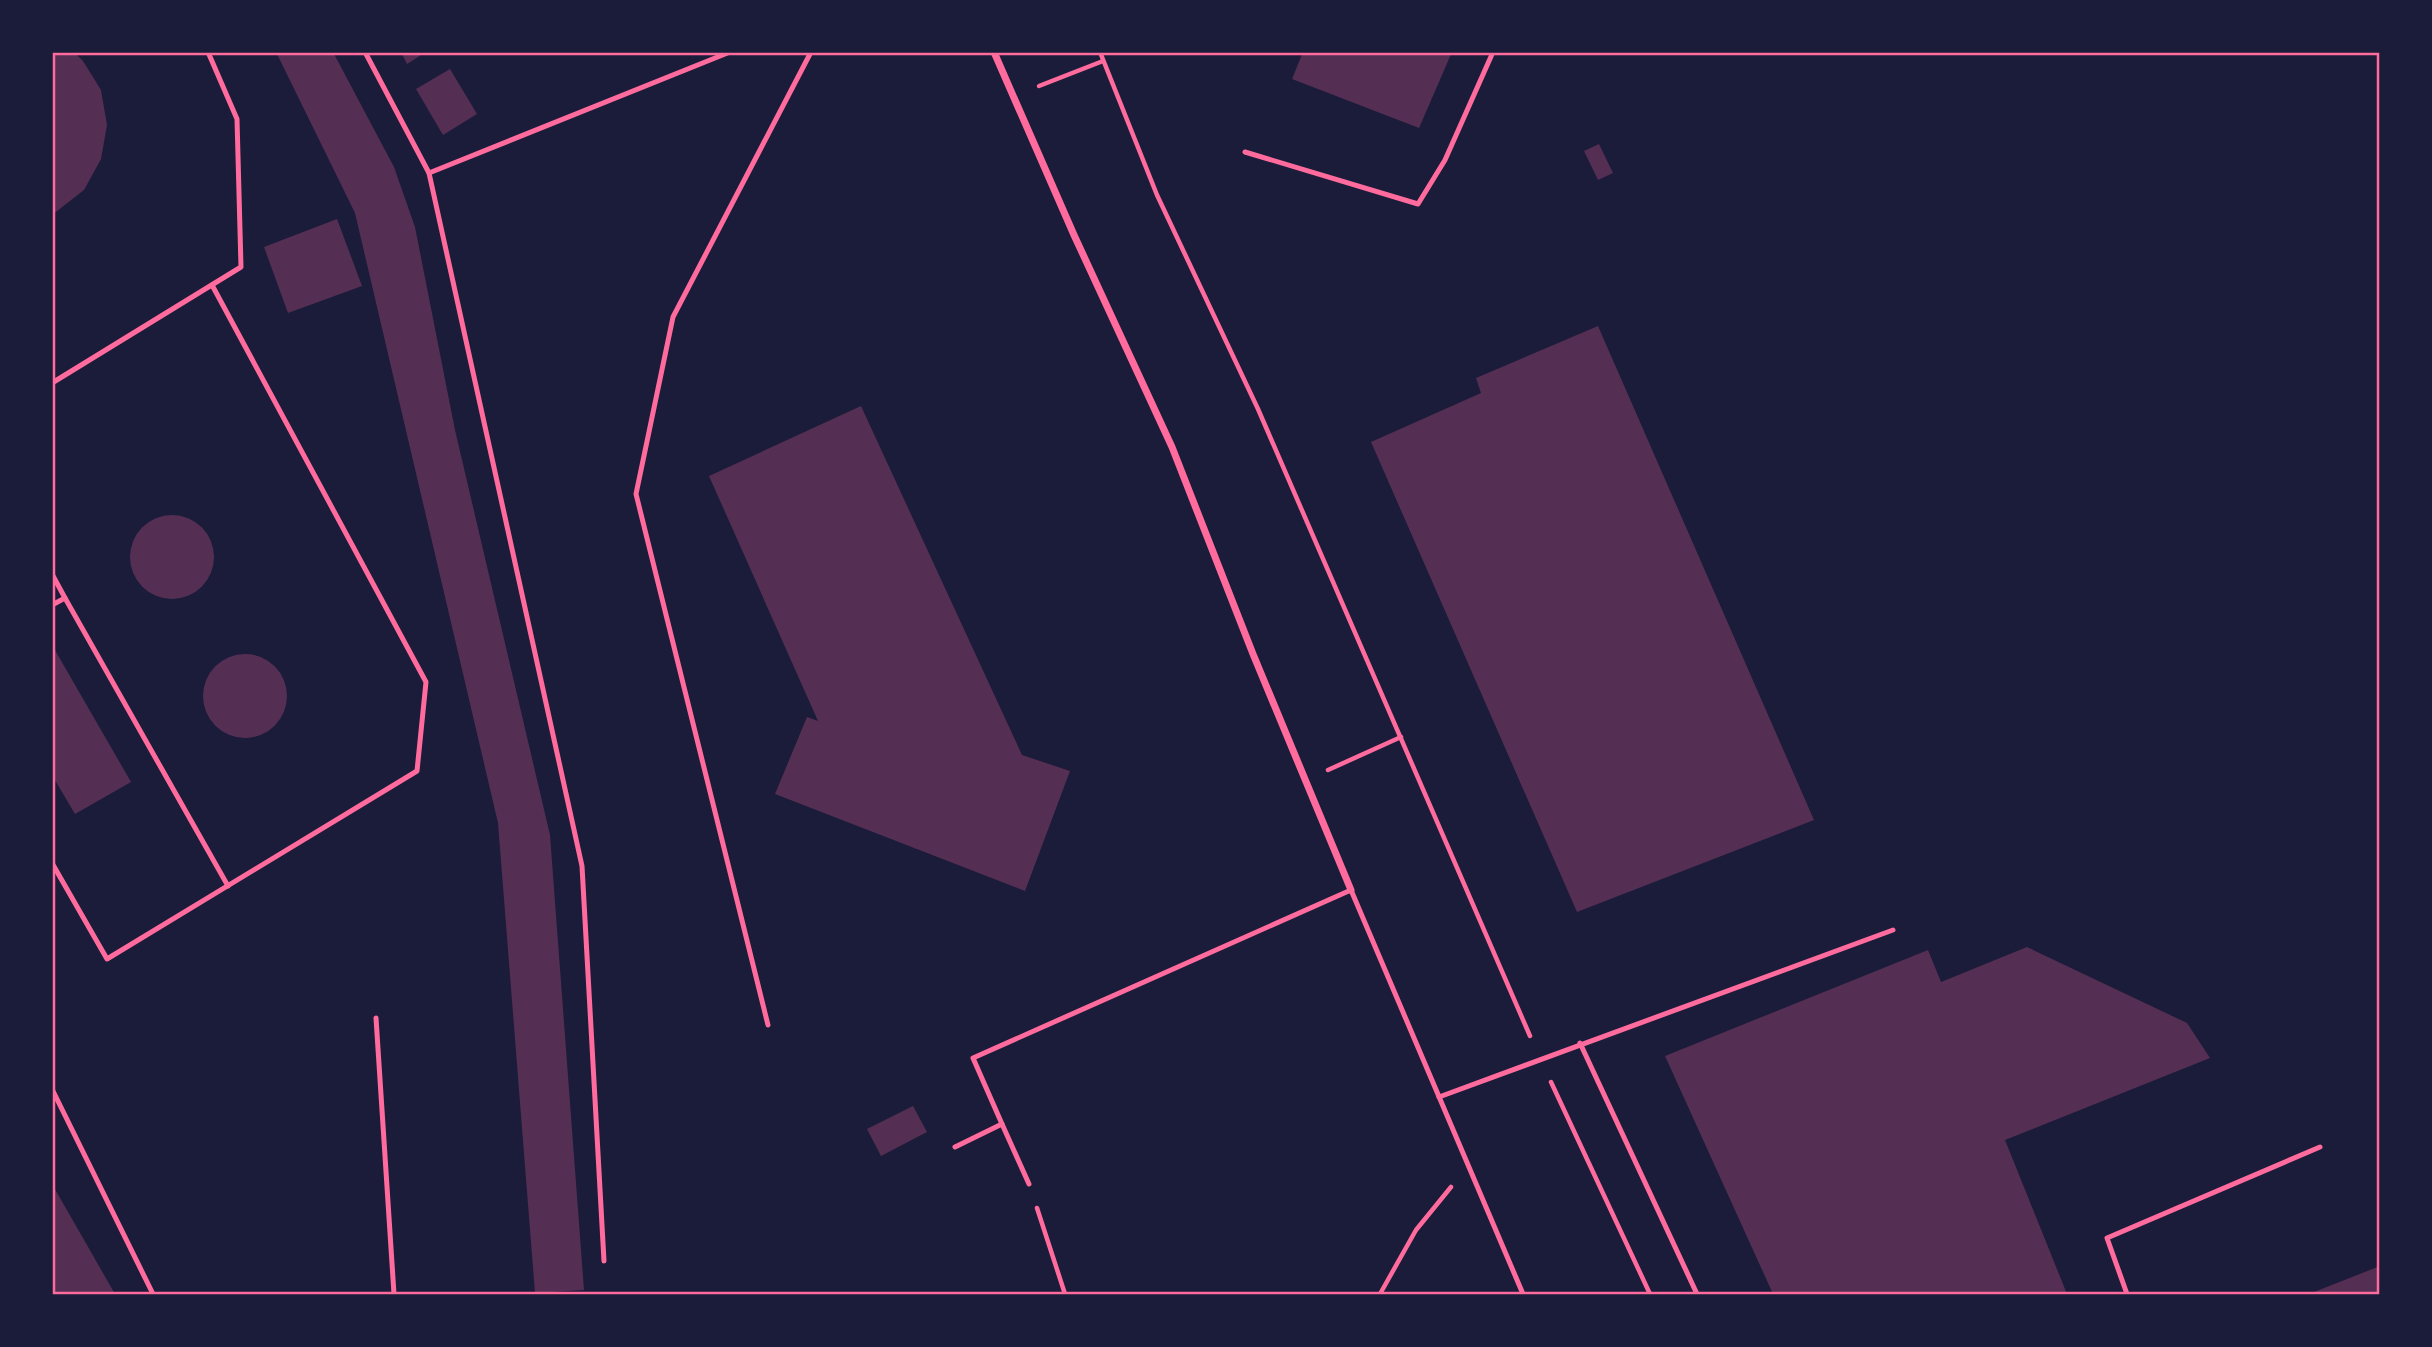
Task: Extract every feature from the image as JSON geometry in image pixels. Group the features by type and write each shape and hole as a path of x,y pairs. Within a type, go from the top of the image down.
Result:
{"street":[{"path":"994,52 1074,235 1172,447 1253,654 1351,890"}],"lane":[{"path":"52,383 241,267 237,119 208,52"},
{"path":"365,52 429,173 582,866 604,1261"},
{"path":"429,173 730,52"},
{"path":"768,1025 636,494 673,317 811,52"},
{"path":"1245,152 1418,204 1445,160 1493,52"},
{"path":"52,863 107,959 417,771 426,682 212,285"},
{"path":"52,574 228,886"},
{"path":"52,605 65,598"},
{"path":"1029,1184 972,1058 1351,890 1523,1294"},
{"path":"1439,1097 1893,930"},
{"path":"376,1018 394,1294"},
{"path":"1580,1044 1697,1294"},
{"path":"52,1089 153,1294"},
{"path":"955,1147 1002,1124"},
{"path":"2127,1294 2107,1238 2320,1147"}],"path":[{"path":"1100,52 1157,195 1258,409 1540,1058 1650,1294"},
{"path":"1013,96 1103,61"},
{"path":"1306,780 1401,737"},
{"path":"1380,1294 1416,1230 1468,1166"},
{"path":"1029,1184 1065,1294"}],"building":[{"path":"52,52 74,52 83,61 101,90 107,125 101,159 84,190 52,215"},
{"path":"276,52 333,52 394,167 415,227 455,430 550,835 584,1290 535,1293 498,823 355,213"},
{"path":"401,52 426,52 407,64"},
{"path":"1303,52 1452,52 1419,128 1292,79"},
{"path":"450,69 477,114 443,135 416,89"},
{"path":"1599,144 1613,173 1598,180 1584,151"},
{"path":"337,219 362,286 288,313 264,247"},
{"path":"1598,326 1814,820 1577,912 1371,442 1481,393 1476,378"},
{"path":"861,406 1022,755 1070,771 1025,891 775,794 807,717 818,721 709,476"},
{"path":"172,515 195,522 207,534 214,557 207,580 195,592 172,599 149,592 137,580 130,557 137,534 149,522"},
{"path":"52,645 131,782 75,814 52,775"},
{"path":"245,654 268,661 280,673 287,696 280,719 268,731 245,738 222,731 210,719 203,696 210,673 222,661"},
{"path":"2027,947 2187,1023 2210,1058 2005,1140 2067,1294 1773,1294 1665,1056 1928,950 1941,982"},
{"path":"913,1106 927,1132 881,1156 867,1129"},
{"path":"52,1184 115,1294 52,1294"},
{"path":"2380,1266 2380,1294 2309,1294"}]}
